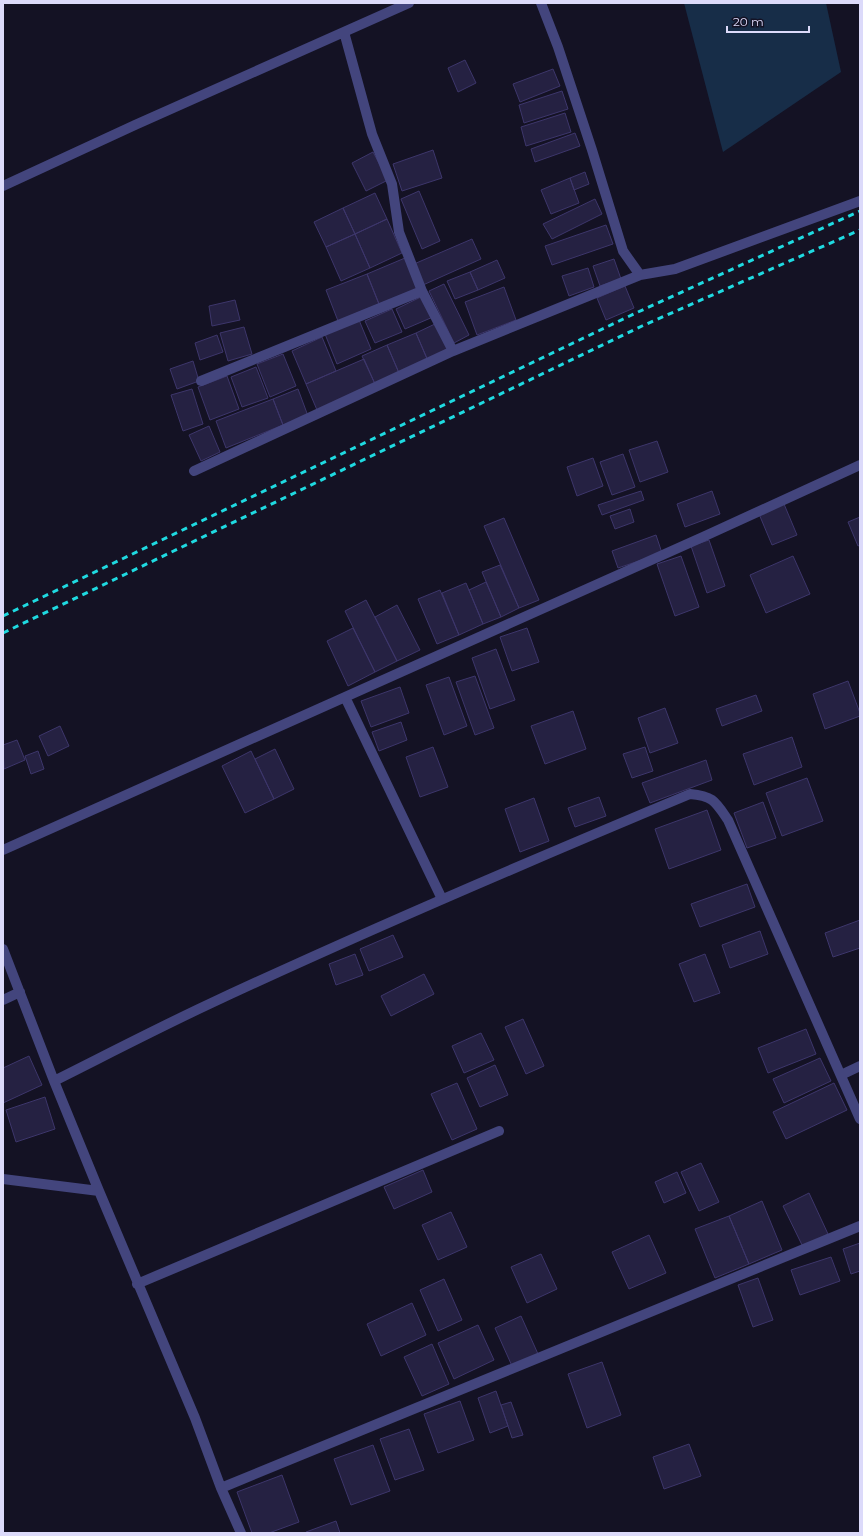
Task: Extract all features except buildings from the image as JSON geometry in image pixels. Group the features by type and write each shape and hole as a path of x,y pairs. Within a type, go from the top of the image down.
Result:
{"street":[{"path":"3,186 135,124 409,3"},
{"path":"541,3 558,47 623,251 640,275"},
{"path":"344,32 372,134 392,184 399,232 422,291 453,351"},
{"path":"194,471 453,351 640,275 675,269 860,201"},
{"path":"202,381 422,291"},
{"path":"3,850 860,465"},
{"path":"345,697 442,899"},
{"path":"54,1081 203,1006 442,899 690,794 705,795 717,804 728,820 860,1119"},
{"path":"3,949 98,1191 195,1418 221,1488 241,1533"},
{"path":"3,1000 20,992"},
{"path":"841,1075 860,1066"},
{"path":"137,1284 499,1131"},
{"path":"3,1179 98,1191"},
{"path":"221,1488 860,1226"}],"water":[{"path":"684,3 826,3 841,72 723,152"}],"railway":[{"path":"3,616 638,312 860,211"},
{"path":"3,633 642,326 860,230"}]}
